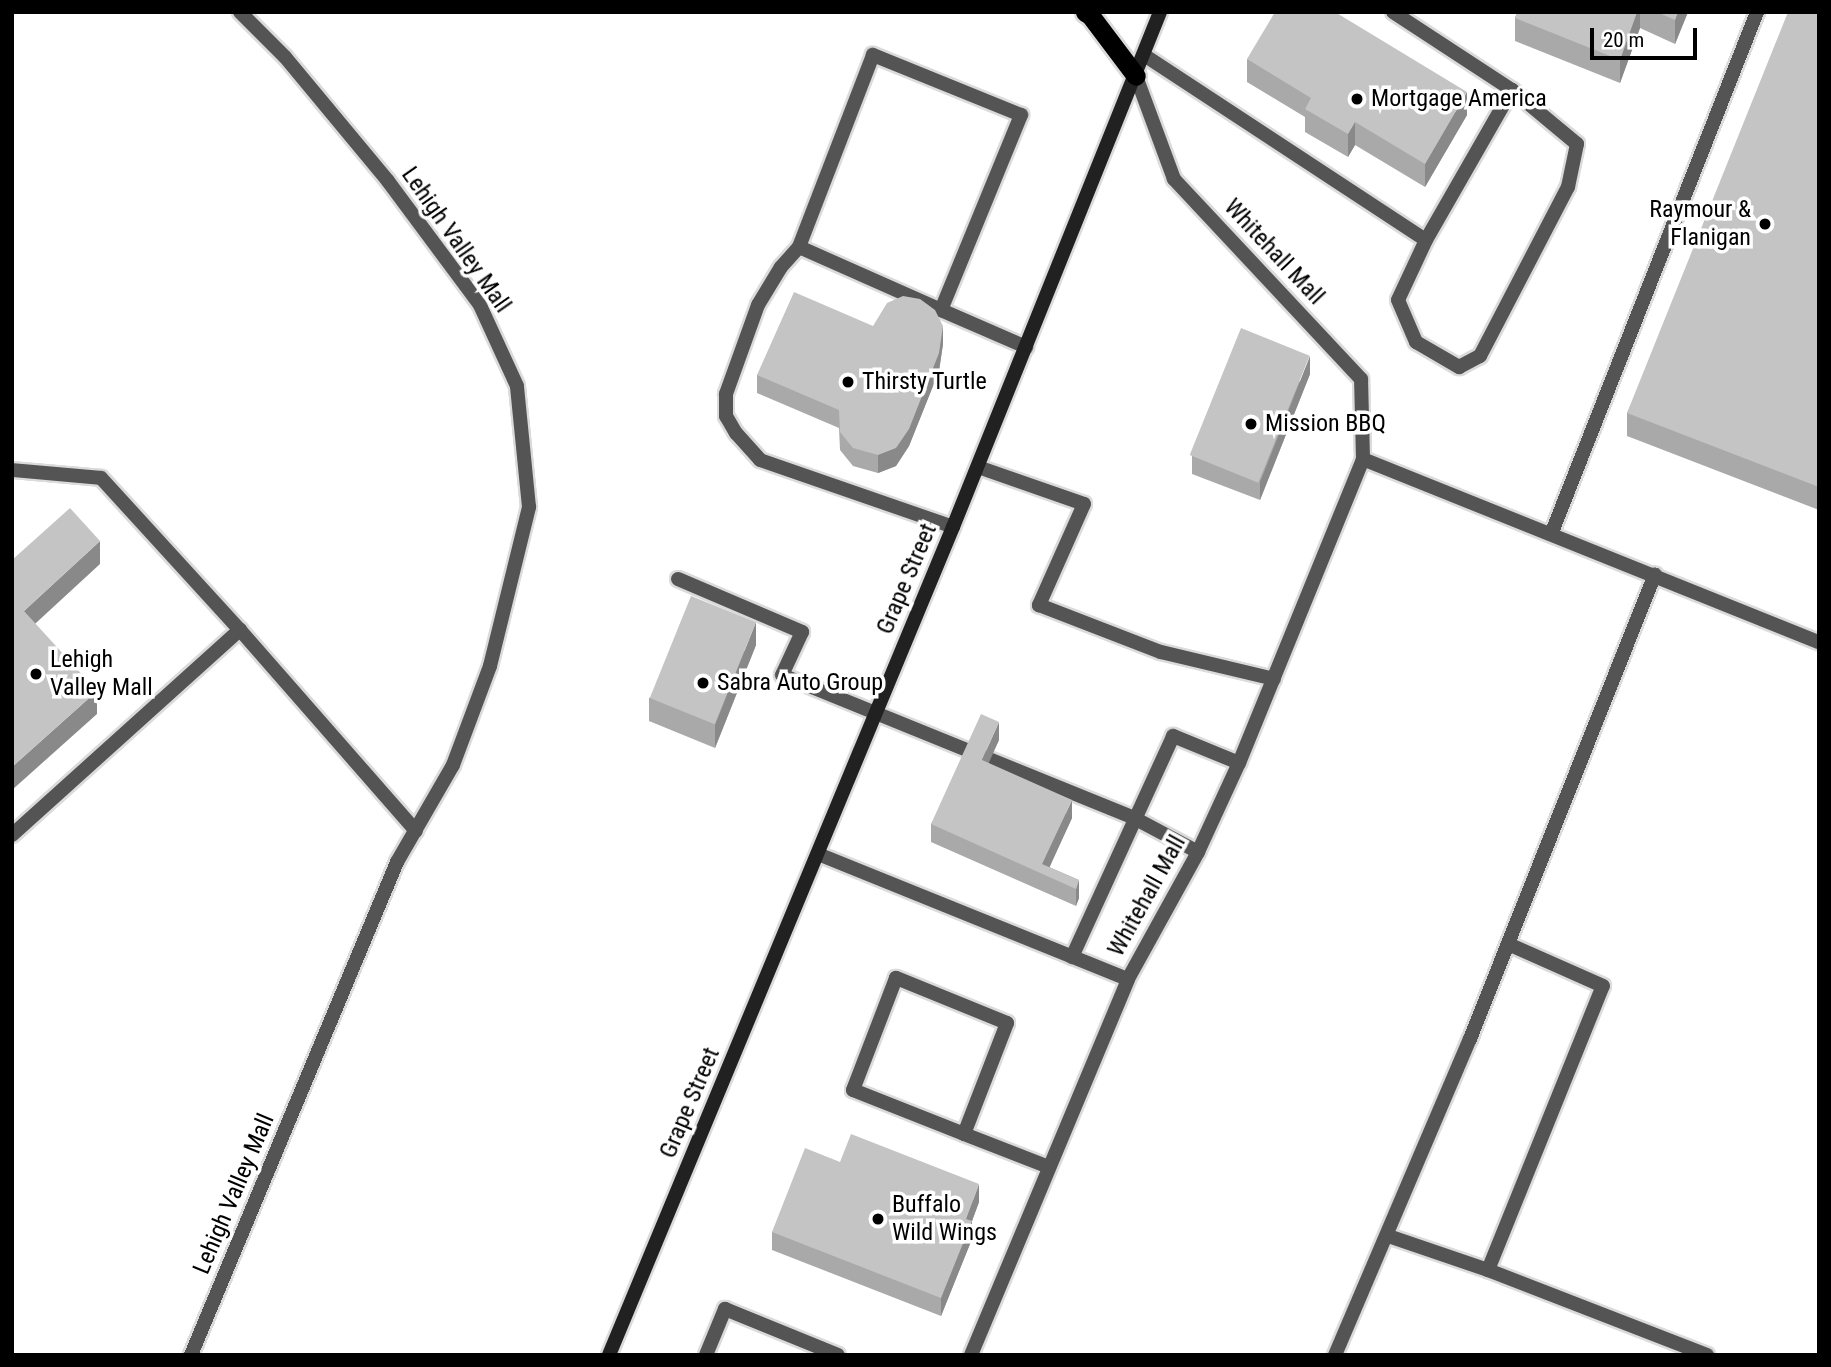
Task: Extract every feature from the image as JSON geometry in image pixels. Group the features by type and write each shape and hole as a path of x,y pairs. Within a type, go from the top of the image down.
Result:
{"highway":[{"path":"1085,12 1136,76"}],"main road":[{"name":"Grape Street","path":"609,1355 978,467 1160,12"}],"street":[{"name":"Lehigh Valley Mall","path":"191,1355 397,862 453,765 490,666 529,507 517,386 480,305 388,181 285,57 240,12"},
{"path":"1393,12 1512,90 1577,144 1568,187 1480,356 1459,367 1416,342 1398,300 1426,240 1512,90"},
{"path":"1552,532 1757,12"},
{"path":"941,310 1021,115 873,55 799,247 781,267 758,305 726,394 726,416 736,433 760,460 953,527"},
{"path":"1144,55 1426,240"},
{"name":"Whitehall Mall","path":"971,1355 1128,979 1198,852 1239,763 1363,459 1361,379 1174,179 1136,76"},
{"path":"799,247 1026,347"},
{"path":"1363,459 1552,532 1819,642"},
{"path":"978,467 1084,504 1039,604 1161,652 1274,679"},
{"path":"12,470 101,478 240,630 416,831"},
{"path":"1335,1355 1388,1236 1508,944 1655,575"},
{"path":"678,579 802,632 782,675 1136,819 1198,852"},
{"path":"12,835 240,630"},
{"path":"1072,957 1173,736 1239,763"},
{"path":"818,854 1128,979"},
{"path":"1488,1270 1603,986 1508,944"},
{"path":"964,1134 1007,1023 896,978 853,1090 964,1134 1049,1167"},
{"path":"1388,1236 1488,1270 1707,1355"},
{"path":"706,1355 725,1309 838,1355"}],"building":[{"name":"Mortgage America","path":"1275,12 1335,12 1467,92 1425,164 1355,122 1348,134 1305,109 1311,98 1247,59"},
{"path":"1517,12 1637,12 1620,60 1515,18"},
{"path":"1657,12 1678,12 1675,20"},
{"name":"Raymour & Flanigan","path":"1788,12 1819,12 1819,487 1627,413"},
{"name":"Thirsty Turtle","path":"794,292 873,326 887,303 903,296 920,299 935,310 943,326 939,353 909,429 896,448 878,455 853,448 840,432 839,410 757,375"},
{"name":"Mission BBQ","path":"1241,328 1310,356 1258,483 1190,455"},
{"name":"Lehigh Valley Mall","path":"70,508 100,541 24,611 97,691 12,767 12,560"},
{"name":"Sabra Auto Group","path":"691,596 756,622 715,724 650,698"},
{"path":"981,714 999,722 982,760 1072,800 1042,864 1079,880 1076,889 931,824"},
{"name":"Buffalo Wild Wings","path":"851,1134 979,1184 966,1219 972,1221 941,1298 772,1232 805,1148 840,1162"}],"place":[{"name":"Mortgage America","path":"1357,99"},
{"name":"Raymour & Flanigan","path":"1765,224"},
{"name":"Thirsty Turtle","path":"848,382"},
{"name":"Mission BBQ","path":"1251,424"},
{"name":"Lehigh Valley Mall","path":"36,674"},
{"name":"Sabra Auto Group","path":"703,683"},
{"name":"Buffalo Wild Wings","path":"878,1219"}]}
